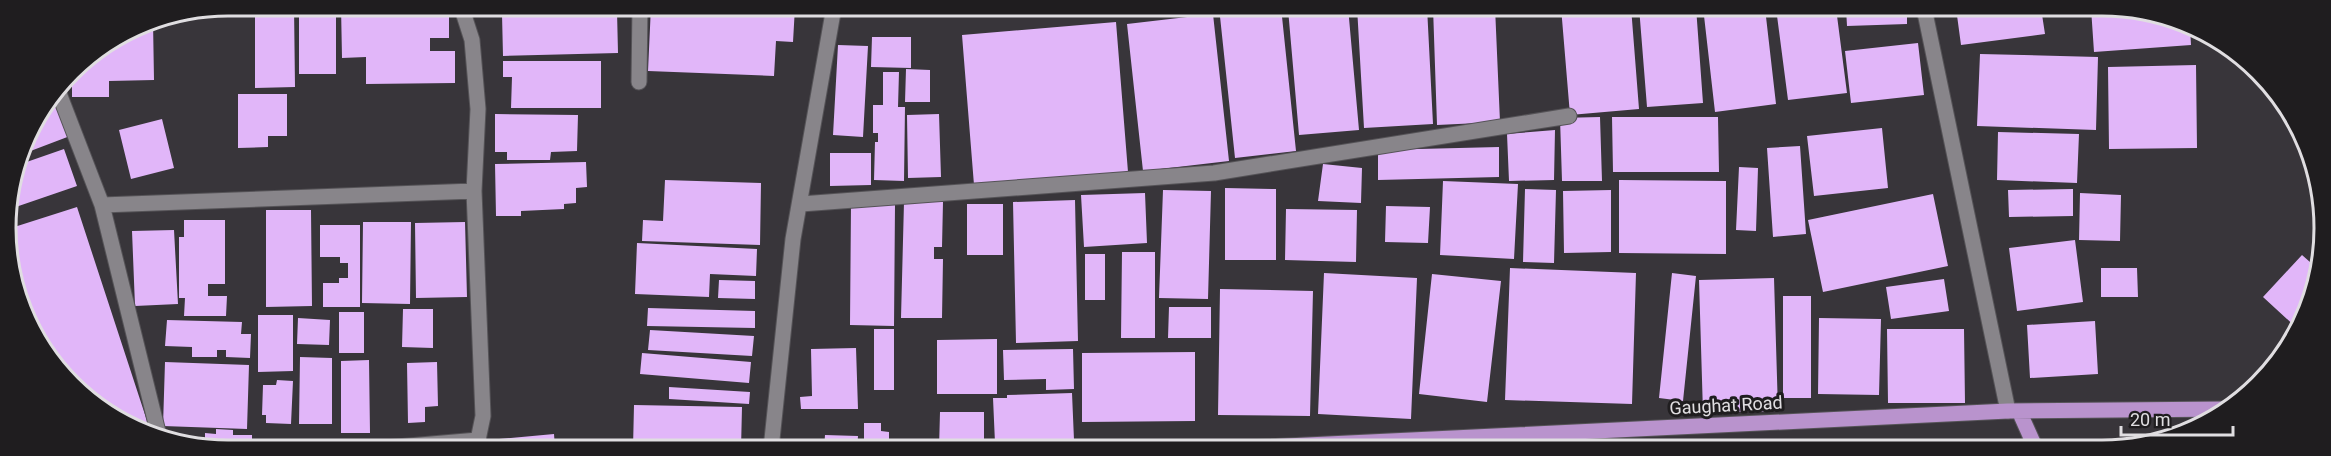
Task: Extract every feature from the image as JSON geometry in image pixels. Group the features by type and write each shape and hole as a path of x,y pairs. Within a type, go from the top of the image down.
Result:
{"main road":[{"name":"Gaughat Road","path":"1446,439 2013,411 2212,409"},
{"path":"2013,411 2030,439"}],"street":[{"path":"1926,16 2013,411"},
{"path":"465,17 472,40 478,110 474,191 483,416 478,440"},
{"path":"639,82 640,17"},
{"path":"772,440 793,239 832,17"},
{"path":"61,98 102,205 157,427"},
{"path":"801,204 1214,173 1569,116"},
{"path":"102,205 474,191"}],"building":[{"path":"1192,16 1213,16 1229,161 1143,171 1127,24"},
{"path":"1220,16 1282,16 1296,151 1235,158"},
{"path":"1289,16 1349,16 1359,130 1299,135"},
{"path":"1358,16 1427,16 1433,124 1364,128"},
{"path":"1433,16 1495,16 1500,122 1437,125"},
{"path":"1562,16 1632,16 1639,109 1570,115"},
{"path":"1640,16 1697,16 1703,103 1647,107"},
{"path":"1704,16 1766,16 1776,104 1715,112"},
{"path":"1777,16 1837,16 1847,93 1788,100"},
{"path":"1846,16 1907,16 1907,24 1847,26"},
{"path":"1957,16 2042,16 2045,34 1961,45"},
{"path":"2092,16 2131,18 2158,24 2190,35 2191,45 2094,52"},
{"path":"255,17 294,17 295,87 255,88"},
{"path":"299,17 336,17 336,74 299,74"},
{"path":"341,17 449,17 449,38 430,38 430,51 455,51 455,83 366,84 366,57 342,58"},
{"path":"502,17 617,17 618,53 503,56"},
{"path":"651,17 794,17 793,42 776,41 774,76 648,71"},
{"path":"1116,22 1128,172 974,185 962,35"},
{"path":"153,31 154,80 109,81 109,97 72,97 72,85 99,60 134,38"},
{"path":"872,37 911,37 911,68 871,67"},
{"path":"1918,43 1924,95 1851,103 1845,51"},
{"path":"838,45 868,46 863,137 833,135"},
{"path":"1980,54 2098,57 2096,130 1977,126"},
{"path":"503,61 601,61 601,108 511,108 512,77 503,77"},
{"path":"2196,65 2197,148 2109,149 2108,67"},
{"path":"906,69 930,70 930,102 905,102"},
{"path":"883,72 899,72 898,107 905,107 904,181 874,180 875,142 878,142 878,133 873,133 873,105 883,105"},
{"path":"238,94 287,94 287,136 268,136 268,147 238,148"},
{"path":"57,103 70,136 32,151 38,134"},
{"path":"495,114 578,115 577,151 551,152 550,160 507,160 507,152 495,152"},
{"path":"939,114 941,177 908,178 907,115"},
{"path":"1600,117 1602,181 1562,181 1560,118"},
{"path":"1612,117 1718,117 1719,172 1613,172"},
{"path":"162,119 174,168 131,179 119,130"},
{"path":"1882,128 1888,188 1814,196 1807,136"},
{"path":"1555,130 1554,180 1509,181 1507,134"},
{"path":"1998,132 2079,134 2077,183 1997,180"},
{"path":"1800,146 1806,234 1773,237 1767,148"},
{"path":"1499,147 1499,177 1378,180 1378,150"},
{"path":"64,149 77,186 18,206 27,162"},
{"path":"830,153 871,153 871,185 830,186"},
{"path":"586,162 587,187 576,188 576,203 564,204 564,209 521,211 521,216 496,216 495,164"},
{"path":"1323,164 1362,168 1361,203 1318,201"},
{"path":"1739,167 1758,168 1756,231 1736,230"},
{"path":"665,180 761,183 760,245 642,241 643,220 663,221"},
{"path":"1619,180 1726,181 1726,254 1619,253"},
{"path":"1443,181 1518,184 1514,259 1440,255"},
{"path":"1225,188 1276,189 1276,260 1225,260"},
{"path":"1525,189 1556,190 1554,263 1523,262"},
{"path":"2073,189 2073,216 2009,217 2008,190"},
{"path":"1163,190 1211,191 1208,299 1159,298"},
{"path":"1611,190 1611,252 1564,253 1563,191"},
{"path":"1145,193 1147,243 1084,247 1081,195"},
{"path":"2080,193 2121,195 2120,241 2079,240"},
{"path":"1933,194 1948,266 1823,292 1808,220"},
{"path":"1075,200 1078,341 1016,343 1013,202"},
{"path":"904,202 943,202 942,247 934,247 934,259 943,259 942,318 901,318"},
{"path":"851,204 895,205 894,326 850,325"},
{"path":"967,204 1003,204 1003,255 967,255"},
{"path":"1386,206 1430,207 1428,243 1385,242"},
{"path":"77,207 148,423 134,418 99,396 78,378 52,346 38,322 24,283 18,256 16,226"},
{"path":"1286,209 1357,210 1356,262 1285,260"},
{"path":"266,210 311,210 312,306 266,307"},
{"path":"184,220 225,220 225,284 208,284 208,296 227,296 226,316 184,316 185,298 179,298 179,237 184,237"},
{"path":"363,222 411,222 410,304 362,303"},
{"path":"465,222 467,297 416,298 415,223"},
{"path":"320,225 360,225 360,307 323,307 323,283 339,283 339,278 348,278 348,263 340,263 340,257 320,257"},
{"path":"174,230 178,304 135,306 132,231"},
{"path":"2075,240 2083,302 2017,311 2009,248"},
{"path":"637,243 757,249 756,276 710,274 709,297 635,294"},
{"path":"1122,252 1155,252 1155,338 1121,338"},
{"path":"1085,254 1105,254 1105,300 1085,300"},
{"path":"2302,255 2311,263 2303,296 2292,324 2263,297"},
{"path":"1510,268 1636,273 1632,404 1505,400"},
{"path":"2101,268 2137,268 2138,297 2101,297"},
{"path":"1324,273 1417,278 1411,419 1318,414"},
{"path":"1672,273 1696,276 1683,401 1659,398"},
{"path":"1432,274 1501,281 1487,402 1419,394"},
{"path":"1774,278 1778,411 1703,413 1699,280"},
{"path":"1944,279 1949,311 1891,319 1886,287"},
{"path":"719,280 755,281 755,299 718,298"},
{"path":"1220,289 1313,291 1310,416 1218,415"},
{"path":"1783,296 1811,296 1811,398 1783,398"},
{"path":"1169,307 1211,307 1211,338 1168,338"},
{"path":"648,308 755,311 755,328 647,326"},
{"path":"403,309 433,309 433,348 402,347"},
{"path":"339,312 364,312 364,353 339,353"},
{"path":"258,315 293,315 293,371 258,372"},
{"path":"298,318 330,320 329,345 297,344"},
{"path":"1819,318 1881,319 1879,395 1818,394"},
{"path":"167,320 242,322 241,334 251,334 250,358 226,357 226,350 217,350 217,357 192,357 192,347 165,346"},
{"path":"2095,321 2098,374 2030,378 2027,325"},
{"path":"874,329 894,329 894,390 874,390"},
{"path":"1887,329 1964,329 1965,403 1888,403"},
{"path":"650,330 754,336 752,356 648,350"},
{"path":"997,339 997,394 937,394 937,340"},
{"path":"856,348 858,409 801,409 800,397 812,396 811,349"},
{"path":"1073,349 1074,389 1046,390 1046,379 1004,380 1003,350"},
{"path":"1195,352 1195,421 1082,422 1082,353"},
{"path":"642,353 751,362 749,383 640,374"},
{"path":"300,357 332,358 332,424 299,424"},
{"path":"369,360 370,433 341,433 341,361"},
{"path":"165,362 249,365 247,429 163,426"},
{"path":"437,362 438,406 425,407 425,422 408,423 407,363"},
{"path":"277,380 293,381 291,424 266,423 266,415 262,415 263,385 276,385"},
{"path":"669,387 750,392 749,404 669,399"},
{"path":"1072,393 1074,440 995,440 993,398 1007,398 1007,395"},
{"path":"634,405 742,407 741,440 633,440"},
{"path":"940,412 984,412 984,440 939,440"},
{"path":"864,423 881,423 881,431 889,432 889,440 864,440"},
{"path":"216,429 233,430 233,435 252,435 252,440 205,438 205,433 216,434"},
{"path":"554,434 554,440 499,440"},
{"path":"825,435 858,436 858,440 825,440"}]}
